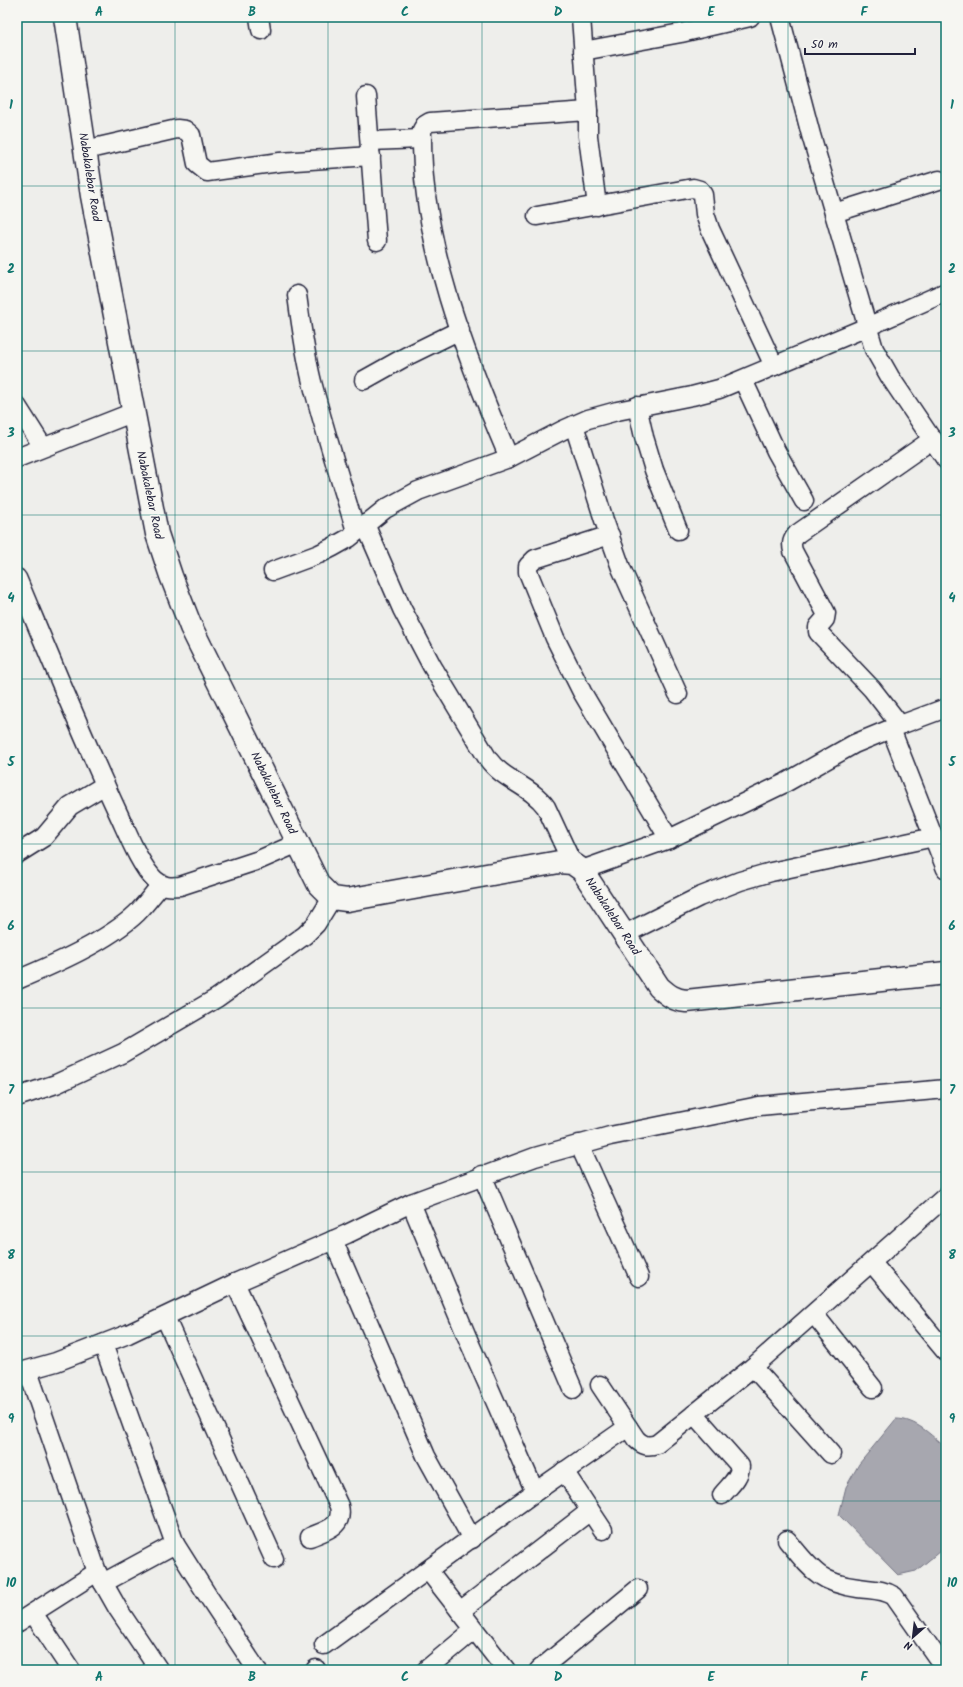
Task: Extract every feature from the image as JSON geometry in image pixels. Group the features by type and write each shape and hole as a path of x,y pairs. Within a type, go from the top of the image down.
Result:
{"main road":[{"name":"Nabakalebar Road","path":"65,17 92,196 157,534 192,627 319,885 332,898"},
{"path":"332,898 347,900 559,862 577,866"},
{"name":"Nabakalebar Road","path":"577,866 659,987 668,996 677,1000 686,1001 946,973"}],"street":[{"path":"581,17 588,111 588,136 597,206"},
{"path":"583,51 681,34 750,17"},
{"path":"780,17 811,136 874,349 890,377 946,460"},
{"path":"366,96 377,241"},
{"path":"509,458 485,402 445,287 433,235 426,188 422,130 425,125 430,122 588,111"},
{"path":"85,150 177,129 186,130 191,135 197,164 207,172 370,149 422,139"},
{"path":"834,213 939,180"},
{"path":"537,216 693,188 700,190 703,195 705,214 710,229 774,366"},
{"path":"273,571 319,554 333,547 385,509 418,491 509,458 574,425 637,406 692,396 719,389 867,328 946,292"},
{"path":"297,296 303,338 312,381 331,451 361,527 429,660 488,760 499,772 534,793 546,807 577,866 669,839 785,783 854,744 946,708"},
{"path":"364,380 407,356 460,330"},
{"path":"743,380 776,451 804,501"},
{"path":"17,406 43,447"},
{"path":"637,406 654,470 678,530"},
{"path":"17,458 134,412"},
{"path":"574,425 621,568 678,694"},
{"path":"933,439 797,534 793,539 792,545 793,551 826,613 825,618 818,627 818,632 872,689 895,727 946,869"},
{"path":"610,535 535,559 528,566 528,572 555,638 582,692 669,839"},
{"path":"17,578 94,762 140,859 153,879 162,885 170,887 180,886 259,860 298,843"},
{"path":"17,854 44,837 70,806 105,785"},
{"path":"624,934 700,897 740,881 771,872 934,837"},
{"path":"17,980 92,945 118,928 137,913 162,885"},
{"path":"17,1097 56,1084 123,1053 217,998 305,936 316,924 332,898"},
{"path":"159,1670 118,1609 100,1578 22,1372 56,1362 103,1344 165,1317 235,1283 333,1240 411,1202 535,1157 610,1136 759,1106 946,1089"},
{"path":"579,1144 639,1277"},
{"path":"482,1176 573,1389"},
{"path":"600,1385 642,1445 649,1446 656,1444 753,1367 946,1196"},
{"path":"411,1202 473,1351 535,1492"},
{"path":"333,1240 395,1388 426,1456 472,1538"},
{"path":"872,1263 946,1352"},
{"path":"235,1283 339,1506 341,1514 339,1521 332,1527 310,1537"},
{"path":"814,1314 873,1388"},
{"path":"165,1317 274,1560"},
{"path":"103,1344 175,1544 257,1670"},
{"path":"753,1367 831,1454"},
{"path":"694,1414 740,1466 740,1472 722,1495"},
{"path":"324,1644 628,1427"},
{"path":"564,1472 603,1530"},
{"path":"460,1611 590,1511"},
{"path":"787,1540 806,1563 820,1576 839,1586 885,1591 894,1596 946,1670"},
{"path":"17,1623 100,1578 175,1544"},
{"path":"428,1570 506,1670"},
{"path":"539,1670 638,1589"},
{"path":"33,1613 71,1670"},
{"path":"426,1670 474,1630"}],"shaded area":[{"path":"896,1419 917,1425 946,1448 946,1546 916,1571 898,1575 839,1515 846,1487 859,1464"}]}
